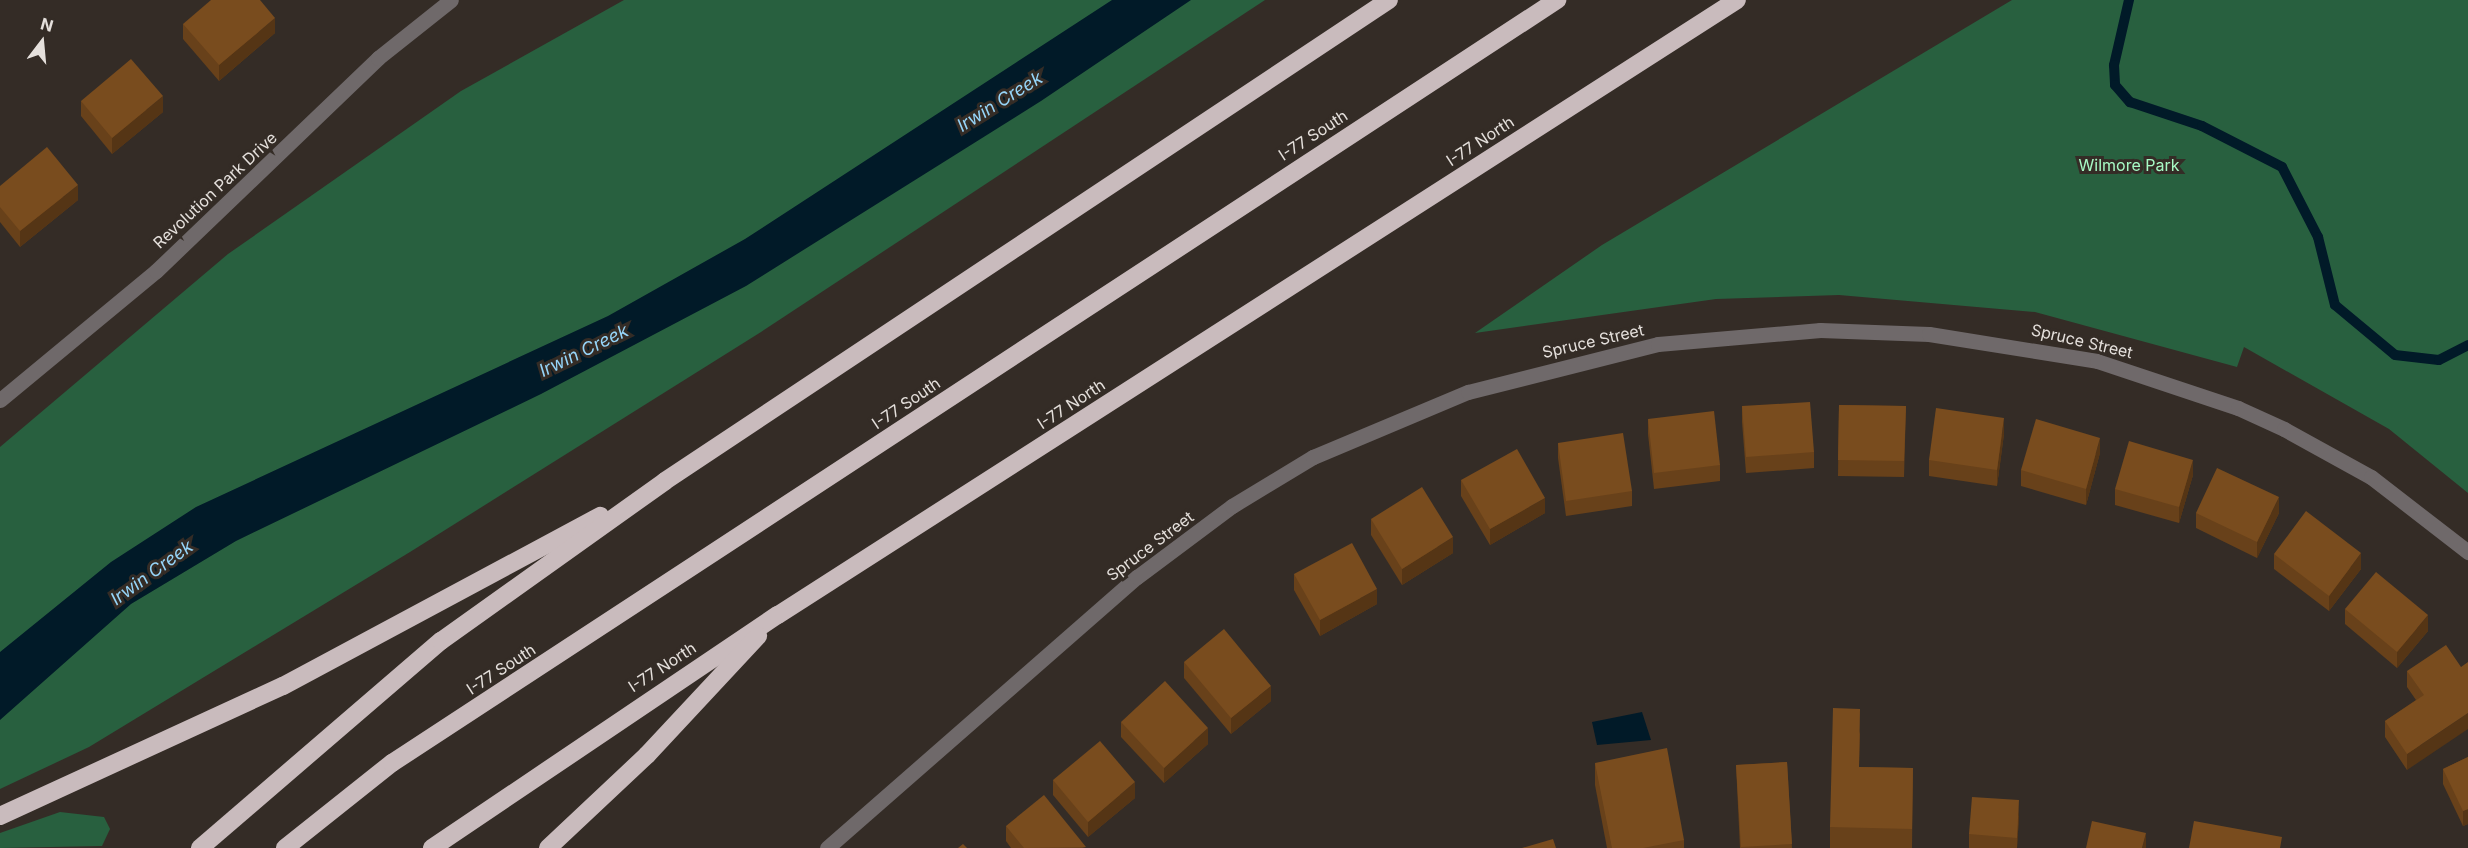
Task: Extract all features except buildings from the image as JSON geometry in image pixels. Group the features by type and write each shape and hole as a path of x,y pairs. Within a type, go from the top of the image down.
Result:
{"highway":[{"path":"1317,46 1382,0"},
{"path":"200,848 441,640 665,481 1389,0"},
{"name":"I-77 South","path":"285,848 392,764 1557,0"},
{"name":"I-77 North","path":"432,848 778,615 1737,0"},
{"path":"0,816 283,686 665,481"},
{"path":"548,848 647,755 778,615"}],"street":[{"name":"Revolution Park Drive","path":"0,400 130,294 378,58 451,0"},
{"name":"Spruce Street","path":"827,848 1137,577 1303,463 1468,392 1658,344 1820,330 1929,334 2097,361 2238,408 2284,429 2371,477 2468,552"}],"green space":[{"path":"624,0 1265,0 761,332 410,552 89,747 0,789 0,447 228,254 461,91"},
{"name":"Wilmore Park","path":"2012,0 2468,0 2468,493 2389,429 2244,347 2237,367 2035,312 1839,295 1716,299 1475,333 1602,245"},
{"path":"60,812 104,817 110,829 102,846 0,848 0,833"}],"water":[{"name":"Irwin Creek","path":"1112,0 1191,0 1041,101 746,286 541,394 236,541 131,604 0,720 0,652 111,562 196,507 608,316 745,239"},
{"path":"1642,712 1651,740 1597,745 1592,722"}],"waterway":[{"path":"2129,0 2114,65 2115,85 2130,102 2202,126 2282,167 2318,237 2335,305 2395,355 2439,360 2468,345"}]}
